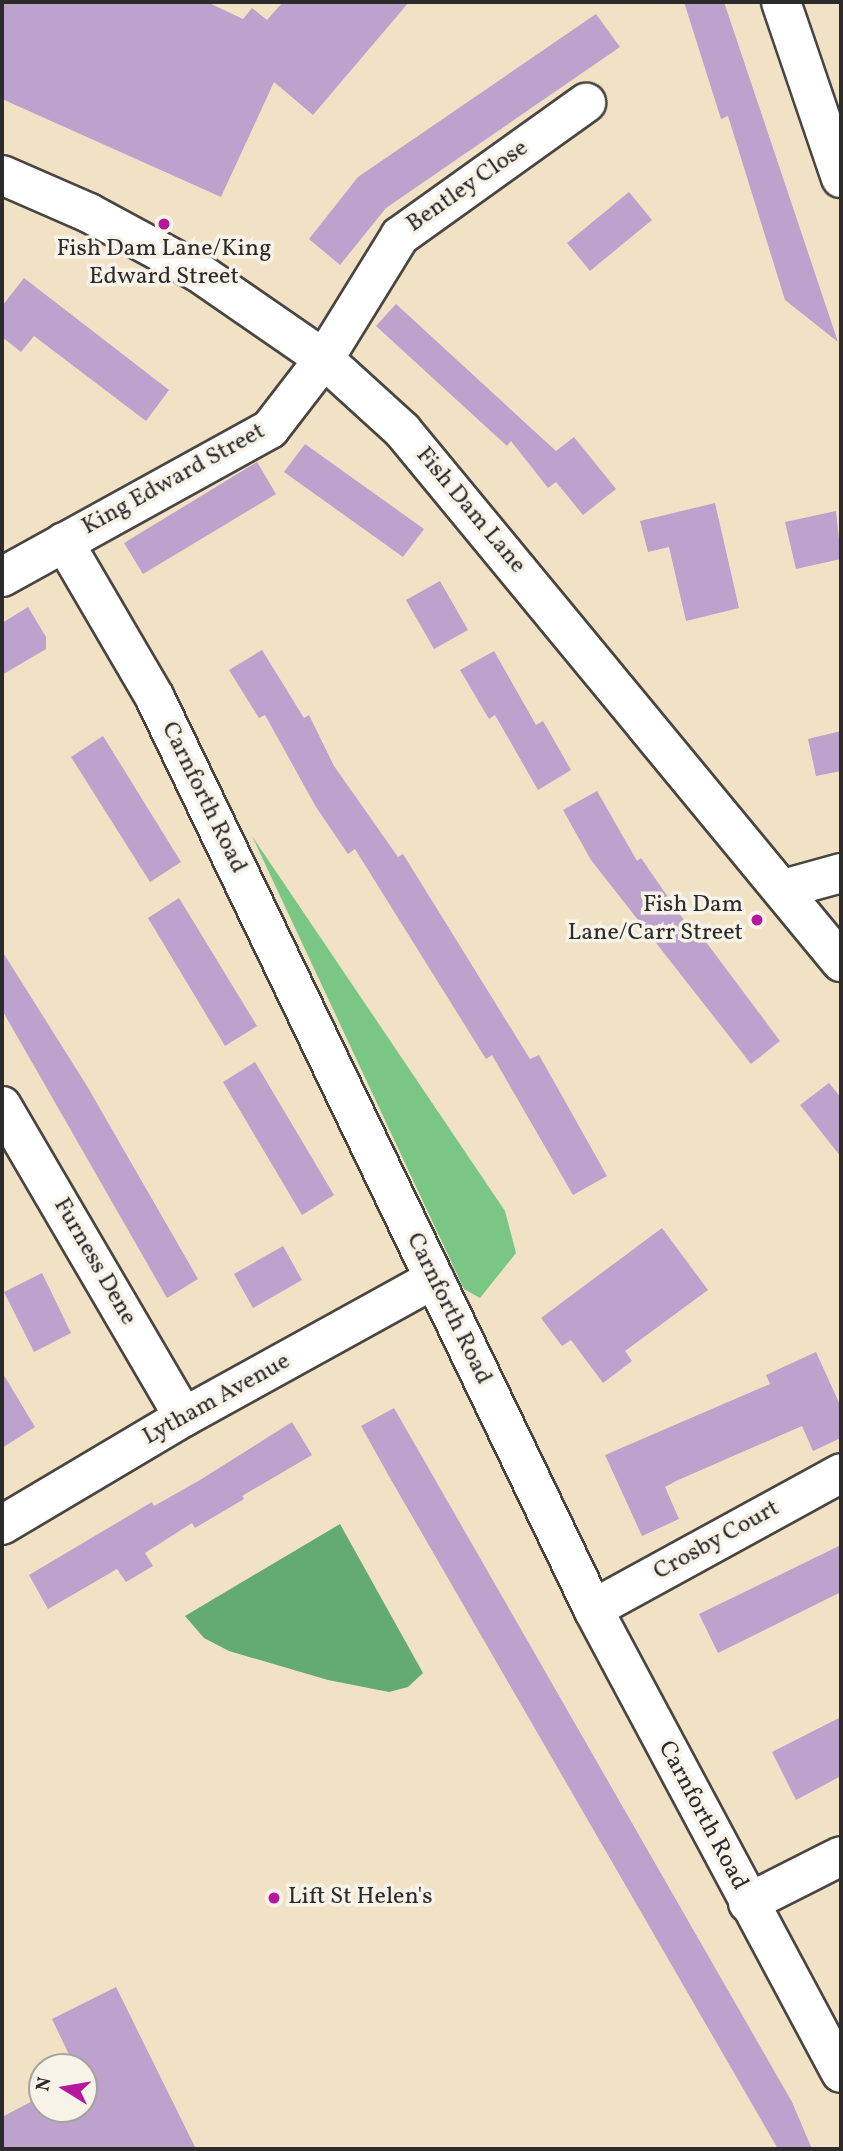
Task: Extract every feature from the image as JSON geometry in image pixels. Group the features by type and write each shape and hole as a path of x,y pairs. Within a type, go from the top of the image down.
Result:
{"street":[{"path":"781,2 841,178"},
{"name":"Bentley Close","path":"324,359 400,236 586,103"},
{"name":"Fish Dam Lane","path":"2,176 89,213 198,272 324,359 402,430 841,962"},
{"name":"King Edward Street","path":"2,577 270,429 324,359"},
{"name":"Carnforth Road","path":"64,542 155,698 593,1609 841,2073"},
{"path":"783,889 841,873"},
{"name":"Furness Dene","path":"2,1108 184,1417"},
{"name":"Lytham Avenue","path":"2,1525 184,1417 434,1279"},
{"name":"Crosby Court","path":"593,1609 841,1473"},
{"path":"748,1903 841,1856"}],"green space":[{"path":"252,836 505,1211 516,1253 480,1298 464,1289"},
{"path":"340,1524 423,1673 408,1687 389,1692 328,1680 229,1651 204,1638 185,1616"}],"building":[{"path":"2,2 207,2 243,19 252,8 267,20 283,2 409,2 313,115 274,82 221,197 2,99"},
{"path":"684,2 724,2 838,342 785,300 728,116 721,119"},
{"path":"596,14 620,47 386,208 340,265 309,239 358,177"},
{"path":"629,192 652,220 590,271 567,243"},
{"path":"24,278 169,390 146,421 34,336 21,352 2,337 2,306"},
{"path":"396,304 556,451 574,437 616,489 583,515 556,482 548,488 511,441 507,446 376,326"},
{"path":"305,444 424,529 403,557 284,472"},
{"path":"257,462 276,494 143,574 124,543"},
{"path":"715,503 739,608 686,621 669,547 648,552 640,521"},
{"path":"836,511 841,559 796,569 785,522"},
{"path":"440,581 468,630 434,649 406,600"},
{"path":"28,607 46,637 46,649 2,675 2,623"},
{"path":"262,650 304,718 309,715 334,766 398,857 403,854 530,1059 539,1055 607,1176 573,1195 492,1055 486,1059 355,849 348,854 316,807 265,715 259,718 229,670"},
{"path":"494,651 536,725 543,721 571,770 538,790 495,715 489,719 460,670"},
{"path":"841,731 841,771 816,776 808,739"},
{"path":"103,736 181,862 150,882 71,757"},
{"path":"597,791 637,861 641,858 690,929 694,926 780,1041 751,1064 591,860 563,810"},
{"path":"179,898 257,1026 225,1046 148,918"},
{"path":"2,951 87,1086 198,1279 167,1298 2,1010"},
{"path":"255,1062 334,1195 302,1215 223,1082"},
{"path":"829,1083 841,1098 841,1157 800,1105"},
{"path":"662,1228 708,1290 625,1351 632,1361 603,1383 571,1340 562,1346 541,1318"},
{"path":"283,1246 302,1280 253,1308 234,1274"},
{"path":"42,1273 71,1333 34,1352 4,1292"},
{"path":"816,1352 841,1407 841,1438 813,1451 802,1426 676,1481 665,1487 679,1519 642,1536 605,1455 770,1384 766,1375"},
{"path":"2,1372 35,1427 2,1448"},
{"path":"394,1408 792,2102 812,2149 778,2149 390,1478 361,1426"},
{"path":"292,1422 312,1455 242,1496 244,1499 195,1528 192,1523 145,1553 153,1566 126,1582 117,1569 48,1609 29,1575 152,1502 154,1506 200,1480"},
{"path":"841,1545 841,1592 718,1653 699,1614"},
{"path":"841,1717 841,1776 796,1800 772,1752"},
{"path":"116,1987 196,2149 2,2149 2,2117 28,2103 28,2123 98,2123 98,2053 68,2053 52,2019"}],"place":[{"name":"Fish Dam Lane/King Edward Street","path":"164,224"},
{"name":"Fish Dam Lane/Carr Street","path":"757,920"},
{"name":"Lift St Helen's","path":"274,1898"}]}
